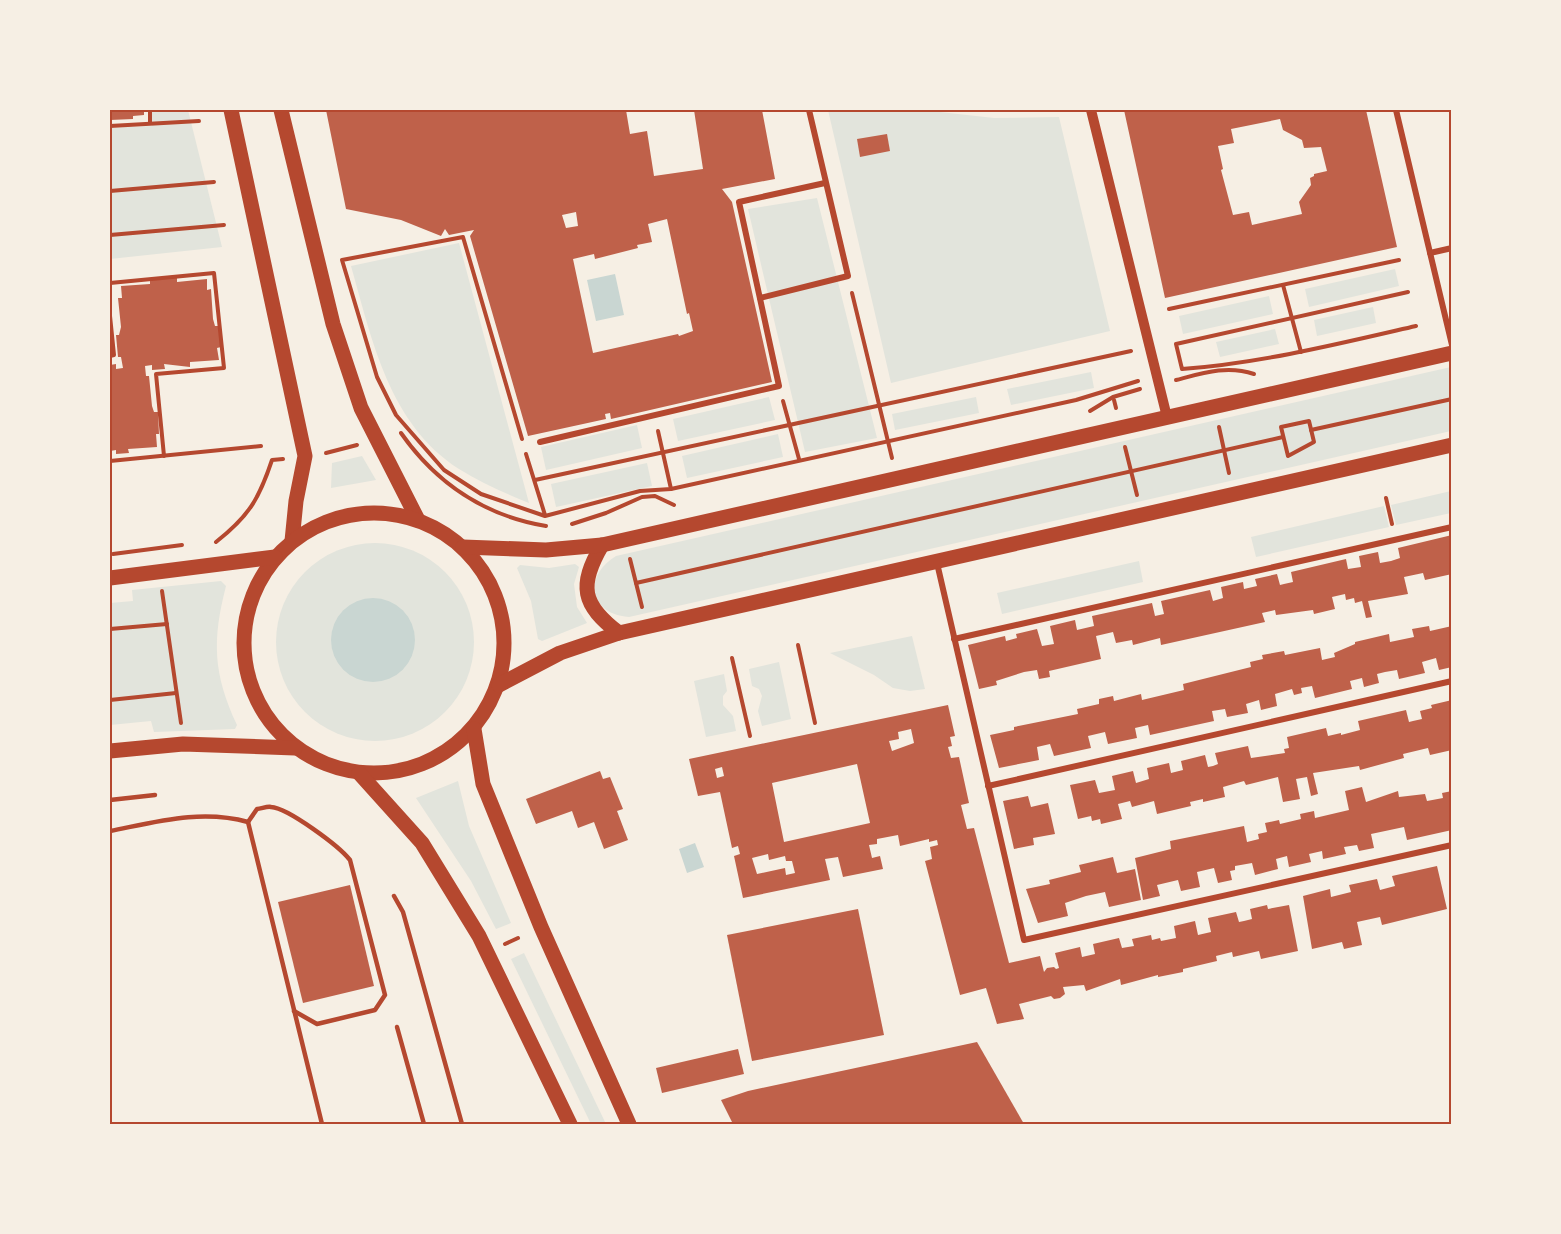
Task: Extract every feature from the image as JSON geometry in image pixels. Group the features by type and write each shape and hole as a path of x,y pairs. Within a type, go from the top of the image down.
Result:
{"main road":[{"path":"231,110 305,456 296,501 292,541"},
{"path":"281,110 333,324 361,408 418,520"},
{"path":"463,547 546,550 602,546 1452,353"},
{"path":"499,685 560,653 619,633 1452,446"},
{"path":"376,512 418,520 442,531 463,547 488,579 501,609 505,642 499,685 474,729 447,753 406,770 359,773 325,765 295,748 265,717 249,683 242,644 244,619 251,596 275,557 292,541 332,519 376,512"},
{"path":"602,546 593,560 586,596 592,609 619,633"},
{"path":"110,578 275,557"},
{"path":"474,729 483,784 541,927 629,1125"},
{"path":"110,751 183,744 295,748"},
{"path":"359,773 422,843 478,936 570,1125"}],"street":[{"path":"760,298 848,276 809,110"},
{"path":"1091,110 1167,417"},
{"path":"1396,110 1452,345"},
{"path":"540,442 780,386 739,202 825,183"},
{"path":"1430,253 1452,248"},
{"path":"954,639 1452,527"},
{"path":"936,560 1024,940 1452,844"},
{"path":"988,786 1452,681"}],"lane":[{"path":"110,800 155,795"},
{"path":"294,1011 317,1024 375,1010 385,995 350,860 339,846 318,831 272,806 257,809 248,822 294,1011 322,1125"},
{"path":"110,831 192,816 227,816 248,822"},
{"path":"394,896 403,912 462,1125"},
{"path":"397,1027 424,1125"}],"path":[{"path":"150,110 150,123"},
{"path":"110,126 199,121"},
{"path":"110,191 214,182"},
{"path":"110,235 224,225"},
{"path":"545,516 463,237 342,260 377,377 402,422 444,471 481,494 545,516 616,500 640,491 671,489 799,459 888,442 1076,400 1138,381 1136,372"},
{"path":"1169,309 1399,260"},
{"path":"110,283 214,273 224,368 156,374 164,456"},
{"path":"848,276 892,459"},
{"path":"1283,285 1301,352"},
{"path":"1408,292 1176,344 1182,369 1254,362 1416,326"},
{"path":"110,316 114,356 110,356"},
{"path":"535,480 863,407 879,407 1131,351 1133,361"},
{"path":"1085,415 1113,397 1216,370 1239,369 1260,376"},
{"path":"780,386 799,459"},
{"path":"1311,430 1452,399"},
{"path":"655,415 671,489"},
{"path":"1217,421 1231,481"},
{"path":"1309,421 1314,442 1288,456 1283,437 1281,427 1309,421"},
{"path":"206,544 216,542 251,510 262,490 272,460 340,449 377,436 396,426 419,458 439,478 464,496 520,522 548,526"},
{"path":"636,583 1283,437"},
{"path":"1124,442 1138,502"},
{"path":"110,461 261,446"},
{"path":"881,461 903,456"},
{"path":"568,525 606,513 642,497 655,496 670,504 680,506"},
{"path":"1386,498 1395,539"},
{"path":"110,556 119,552 186,545"},
{"path":"629,554 644,614"},
{"path":"161,586 182,730"},
{"path":"110,629 167,624"},
{"path":"798,645 815,723"},
{"path":"732,658 750,736"},
{"path":"110,700 177,693"},
{"path":"502,946 518,938"}],"shaded area":[{"path":"152,110 188,110 222,247 110,259 110,128 152,126"},
{"path":"828,110 922,110 994,118 1059,117 1110,331 891,383"},
{"path":"817,198 877,438 805,452 748,209"},
{"path":"459,243 529,503 459,469 435,450 416,429 400,405 376,351 351,266"},
{"path":"1395,269 1399,286 1309,307 1305,289"},
{"path":"615,274 624,315 596,321 587,280"},
{"path":"1269,296 1273,314 1183,334 1179,316"},
{"path":"1373,307 1376,323 1317,336 1314,320"},
{"path":"1275,329 1279,344 1220,357 1216,342"},
{"path":"1451,367 1451,431 629,617 605,609 598,602 595,593 598,574 605,564 616,556"},
{"path":"1091,372 1094,388 1011,405 1007,389"},
{"path":"769,397 775,420 678,441 673,419"},
{"path":"976,397 979,413 895,430 892,414"},
{"path":"637,425 642,448 546,470 541,447"},
{"path":"778,434 783,457 687,478 682,456"},
{"path":"362,456 376,480 331,488 332,463"},
{"path":"647,463 652,486 556,507 551,484"},
{"path":"1451,491 1451,513 1396,525 1391,505"},
{"path":"1384,506 1389,527 1256,557 1251,537"},
{"path":"365,543 385,543 422,554 452,579 467,604 474,632 470,671 463,689 438,719 422,730 404,737 385,741 365,741 328,730 298,705 287,689 280,671 276,652 276,632 287,595 312,565 328,554 346,547"},
{"path":"1139,561 1143,582 1002,614 997,593"},
{"path":"575,564 579,567 574,584 577,607 587,623 542,641 538,639 531,601 517,568 520,565 549,568"},
{"path":"221,581 226,586 218,623 217,657 223,689 237,725 235,729 154,732 151,721 110,725 110,603 133,601 132,590"},
{"path":"373,598 389,601 403,610 412,624 415,640 412,656 403,670 389,679 373,682 357,679 343,670 334,656 331,640 334,624 343,610 357,601"},
{"path":"912,636 925,689 910,691 893,688 874,675 830,653"},
{"path":"779,662 791,719 762,726 758,711 762,696 759,689 752,686 749,669"},
{"path":"724,674 727,691 723,696 723,705 733,716 736,731 706,737 694,681"},
{"path":"458,781 469,826 511,923 496,929 471,881 416,798"},
{"path":"695,843 704,867 687,873 679,849"},
{"path":"524,953 606,1124 591,1124 511,959"}],"building":[{"path":"110,110 144,110 144,115 133,116 133,119 110,120"},
{"path":"326,110 626,110 630,134 647,131 654,176 703,169 694,110 716,110 717,112 762,110 775,179 722,189 732,202 772,382 611,419 610,413 605,414 606,419 528,436 470,236 474,230 449,235 445,229 441,236 401,220 346,209","holes":["576,212 578,226 566,228 562,215","667,219 687,314 689,313 693,331 679,336 678,334 593,353 573,259 594,254 595,259 638,248 637,245 652,242 648,224"]},
{"path":"1124,110 1366,110 1397,247 1165,298","holes":["1280,119 1283,130 1302,140 1304,148 1321,147 1327,171 1314,174 1310,178 1311,185 1299,202 1302,214 1252,225 1249,212 1233,215 1221,170 1223,169 1218,146 1234,143 1231,129"]},
{"path":"887,134 890,151 860,157 857,139"},
{"path":"177,277 177,282 207,279 207,290 211,289 213,319 215,326 219,326 221,347 217,348 219,360 190,362 190,367 164,364 165,369 152,370 152,365 145,366 146,376 149,376 152,406 154,412 158,412 157,447 128,449 129,453 116,454 116,450 110,451 110,365 116,364 116,369 123,368 121,357 118,357 116,335 119,335 121,327 118,298 122,298 121,286 150,284 150,280"},
{"path":"1452,535 1452,574 1425,580 1423,573 1404,577 1408,594 1368,601 1372,617 1366,618 1362,601 1355,603 1354,598 1346,600 1345,594 1332,597 1335,609 1314,614 1313,610 1276,615 1275,610 1262,613 1265,622 1161,645 1160,638 1133,645 1132,640 1116,643 1113,632 1096,636 1101,659 1049,671 1050,677 1039,679 1037,670 1024,672 996,681 997,685 979,689 968,645 1005,636 1006,641 1017,638 1016,634 1037,629 1042,646 1054,644 1050,626 1075,620 1077,630 1094,626 1092,616 1152,603 1155,616 1164,614 1161,601 1210,590 1213,601 1223,598 1221,587 1243,582 1244,589 1257,586 1255,579 1277,574 1280,585 1293,582 1291,572 1346,559 1348,569 1361,567 1359,556 1378,552 1380,563 1391,561 1400,558 1398,548"},
{"path":"1429,626 1430,631 1452,626 1452,667 1439,670 1436,658 1422,662 1425,673 1399,679 1397,670 1385,672 1377,674 1379,683 1364,687 1362,678 1350,681 1352,689 1315,698 1312,686 1301,688 1302,693 1294,695 1292,689 1275,694 1277,706 1261,710 1259,700 1246,704 1248,713 1227,717 1225,709 1212,711 1214,721 1150,735 1148,725 1135,728 1137,738 1108,744 1105,732 1088,736 1091,748 1054,756 1050,744 1037,747 1039,760 999,768 990,735 1014,730 1014,727 1078,714 1077,709 1099,704 1099,699 1113,696 1114,701 1141,694 1142,700 1184,690 1183,684 1251,667 1250,662 1263,659 1262,655 1284,651 1285,655 1320,648 1322,660 1335,657 1334,653 1355,642 1389,634 1390,642 1414,637 1412,629"},
{"path":"1452,700 1452,750 1430,755 1428,748 1403,754 1404,758 1360,770 1359,766 1313,773 1318,794 1311,796 1307,777 1296,779 1300,799 1283,802 1278,777 1246,785 1244,781 1223,787 1225,797 1203,802 1203,799 1190,802 1191,806 1157,814 1154,801 1132,807 1130,801 1118,804 1122,819 1101,824 1100,819 1092,821 1091,816 1078,819 1070,785 1095,780 1099,793 1115,790 1112,776 1133,771 1136,783 1149,779 1147,768 1169,763 1171,773 1183,770 1181,761 1205,755 1208,767 1213,766 1218,764 1215,753 1248,746 1251,758 1285,753 1284,749 1289,748 1287,737 1326,728 1328,736 1341,733 1341,735 1360,730 1358,721 1406,710 1409,722 1422,719 1420,711 1432,708 1431,705"},
{"path":"948,705 955,736 950,737 952,746 948,747 951,758 959,757 969,803 961,805 967,829 974,828 1009,963 1040,956 1044,972 1047,968 1059,968 1055,953 1080,947 1082,957 1095,954 1093,944 1119,938 1122,948 1134,946 1132,939 1151,935 1152,940 1176,938 1174,926 1195,921 1198,935 1211,932 1208,918 1236,912 1239,922 1244,921 1252,919 1250,909 1267,905 1268,909 1289,905 1298,951 1261,959 1259,951 1233,957 1232,952 1216,956 1217,961 1183,969 1183,972 1158,977 1158,975 1121,985 1120,979 1086,991 1084,985 1063,987 1065,994 1060,998 1054,999 1051,996 1019,1004 1024,1019 997,1024 986,988 960,995 925,861 932,859 930,847 938,845 937,840 929,842 929,839 900,846 898,835 877,839 877,844 869,845 872,858 880,856 883,869 843,877 838,857 825,859 830,880 743,898 734,856 740,854 738,846 732,848 720,792 698,796 689,759","holes":["911,729 914,743 892,751 889,741 899,739 898,732","857,764 870,823 784,842 772,783","722,767 724,776 717,778 715,769","768,854 769,860 785,856 786,861 792,861 795,873 786,875 785,868 757,874 752,858"]},
{"path":"600,771 603,779 610,777 623,809 617,811 628,840 604,849 594,822 578,828 572,811 536,824 526,799"},
{"path":"1362,787 1366,802 1398,791 1399,797 1425,794 1427,801 1443,798 1442,793 1452,791 1452,830 1407,840 1404,827 1371,834 1374,848 1359,851 1357,845 1344,847 1346,854 1323,859 1322,851 1309,854 1311,862 1289,867 1287,856 1276,859 1278,869 1255,875 1252,863 1235,866 1235,870 1230,871 1232,880 1218,883 1214,868 1197,872 1200,887 1181,891 1178,880 1157,885 1160,896 1143,900 1135,858 1171,849 1170,841 1244,826 1247,842 1259,839 1258,834 1267,832 1265,823 1279,820 1280,824 1301,819 1300,814 1314,811 1315,818 1349,810 1345,791"},
{"path":"1028,796 1031,807 1048,803 1055,834 1033,838 1034,845 1014,849 1003,801"},
{"path":"1113,857 1117,873 1135,869 1141,900 1109,907 1105,892 1086,896 1065,903 1068,916 1038,923 1026,889 1050,884 1049,880 1081,872 1079,865"},
{"path":"1437,866 1447,909 1382,925 1380,917 1357,922 1362,945 1344,949 1342,942 1312,949 1303,896 1330,889 1331,897 1351,892 1349,885 1377,879 1380,890 1395,886 1392,876"},
{"path":"350,885 374,986 303,1003 278,902"},
{"path":"858,909 884,1035 752,1061 727,935"},
{"path":"977,1042 1024,1124 733,1124 721,1100 748,1091"},
{"path":"738,1049 744,1074 662,1093 656,1068"}]}
